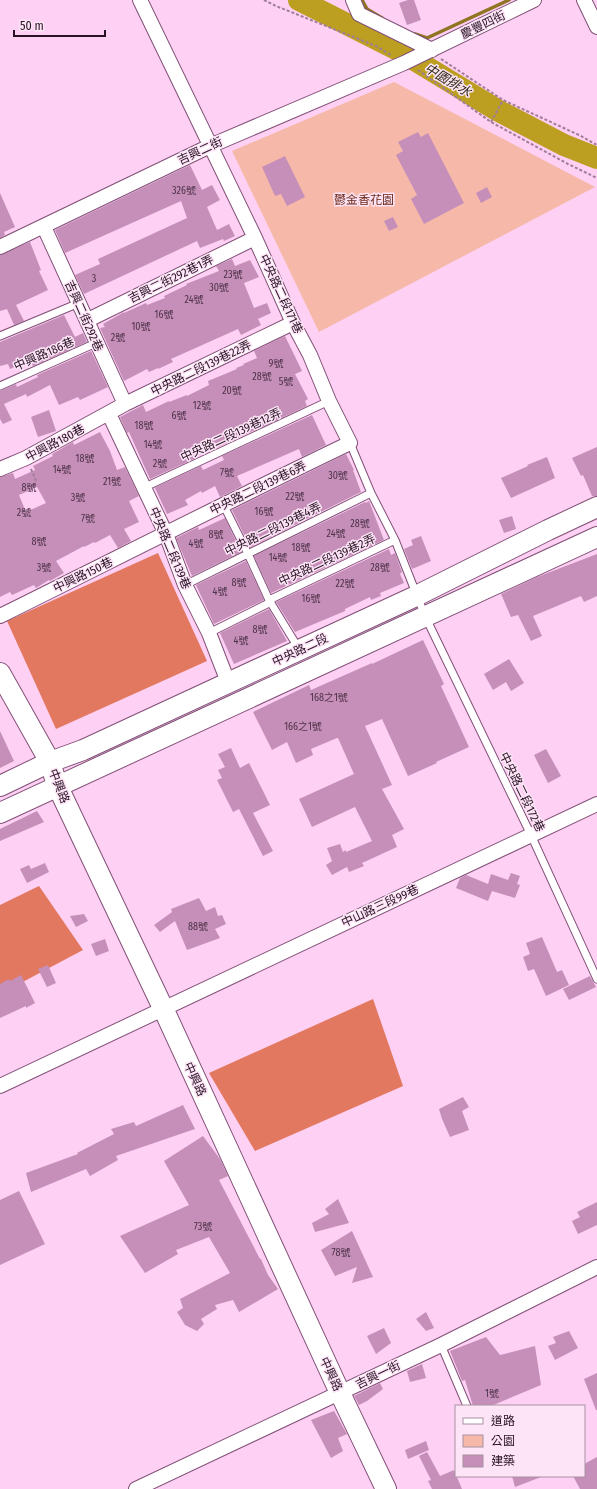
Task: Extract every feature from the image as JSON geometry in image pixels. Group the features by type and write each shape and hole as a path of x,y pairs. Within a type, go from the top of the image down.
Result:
{"street":[{"name":"中央路二段171巷","path":"140,0 255,238 293,323 310,355 329,402 350,443"},
{"path":"353,0 359,14 436,54"},
{"name":"慶豐四街","path":"404,63 436,54 534,0"},
{"path":"584,0 597,27"},
{"name":"吉興二街","path":"0,248 210,146 404,63"},
{"name":"吉興二街292巷","path":"44,227 88,320 96,342 125,404"},
{"name":"吉興二街292巷1弄","path":"88,320 255,238"},
{"name":"中央路二段139巷22弄","path":"109,414 125,404 293,323"},
{"name":"中央路二段139巷","path":"109,414 166,534 186,584 209,633 228,682"},
{"name":"中興路180巷","path":"0,469 26,458 109,414"},
{"name":"中央路二段139巷6弄","path":"166,534 223,504 350,443"},
{"name":"中央路二段","path":"0,786 50,762 83,750 416,596 548,530 597,508"},
{"name":"中興路150巷","path":"0,616 166,534"},
{"name":"中央路二段","path":"0,812 597,537"},
{"name":"中興路","path":"0,673 50,762 57,785 163,1008 340,1393 386,1489"},
{"name":"中山路三段99巷","path":"0,1086 597,804"},
{"name":"吉興一街","path":"136,1489 441,1345 597,1268"}],"lane":[{"path":"0,336 79,303"},
{"name":"中興路186巷","path":"0,386 96,342"},
{"name":"中央路二段139巷12弄","path":"143,488 329,402"},
{"name":"中央路二段172巷","path":"350,443 371,493 395,540 424,616 530,835 597,979"},
{"name":"中央路二段139巷4弄","path":"186,584 371,493"},
{"path":"223,504 270,601 299,650"},
{"name":"中央路二段139巷2弄","path":"209,633 270,601 395,540"},
{"path":"441,1345 467,1405"}],"path":[{"path":"264,0 376,46 417,70 491,122 597,178"},
{"path":"436,54 503,100 579,135 597,145"},
{"path":"491,122 503,100"}],"green space":[{"name":"鬱金香花園","path":"394,82 595,187 319,332 232,151"}],"shaded area":[{"path":"158,553 207,661 56,729 7,621"},
{"path":"39,886 83,950 0,994 0,905"},
{"path":"373,999 403,1086 255,1151 209,1073"}],"building":[{"path":"414,0 421,20 407,25 399,3"},
{"path":"418,132 421,137 428,133 464,203 424,224 411,199 417,195 396,155 403,151 398,142"},
{"path":"285,156 305,197 287,206 281,194 275,196 262,167"},
{"path":"190,165 202,190 212,185 220,200 207,207 217,230 229,224 235,236 200,248 197,241 84,294 75,275 100,264 98,259 187,218 181,201 65,253 55,230"},
{"path":"487,187 492,197 481,203 476,193"},
{"path":"0,193 15,227 4,232 5,235 0,238"},
{"path":"393,217 398,227 389,231 384,221"},
{"path":"30,242 41,270 39,271 48,290 16,305 24,321 14,325 7,309 0,311 0,255"},
{"path":"232,259 235,266 250,260 259,277 244,283 254,308 267,303 271,313 258,319 261,325 241,335 238,329 171,359 173,362 158,369 149,372 147,369 124,381 100,328 105,327 103,324 124,312 146,303 147,305 165,298 164,296 187,285 186,284 219,271 216,266"},
{"path":"64,315 75,337 83,333 87,342 33,366 30,360 10,369 8,364 0,366 0,342"},
{"path":"285,336 302,371 295,374 308,399 305,401 307,406 218,447 216,443 193,452 196,458 150,479 129,432 127,433 120,417 143,405 146,412 169,401 187,396 209,385 208,381 237,369 236,368 244,365 243,364 257,358 254,351"},
{"path":"91,351 108,387 80,400 78,397 59,405 50,385 27,397 26,394 4,404 12,420 3,424 0,419 0,391 16,384 17,387 38,377 37,375"},
{"path":"49,410 56,431 38,437 31,417"},
{"path":"312,415 326,445 302,457 299,449 237,476 242,486 220,497 215,486 202,493 201,491 185,500 188,505 167,514 154,488 201,466 203,470 224,460 222,456"},
{"path":"100,432 110,451 117,470 125,467 139,496 129,501 139,522 124,529 131,541 118,548 110,535 95,543 94,542 84,546 56,561 64,573 36,588 34,585 12,595 10,592 0,597 0,477 13,473 15,479 35,470 33,466 53,456 52,454 73,442 74,445","holes":["37,487 46,503 26,512 19,495"]},
{"path":"597,447 597,496 592,496 583,475 581,476 572,458"},
{"path":"346,454 354,470 361,492 250,547 232,510"},
{"path":"547,457 555,478 511,498 501,478"},
{"path":"369,501 384,540 271,593 254,556"},
{"path":"512,516 516,529 504,533 499,520"},
{"path":"225,518 241,552 192,576 176,538 198,527 199,530"},
{"path":"421,536 431,561 412,569 404,549 413,545 411,540"},
{"path":"389,549 391,555 395,553 402,572 400,574 404,583 380,593 381,596 371,600 370,597 345,609 345,611 295,632 276,602"},
{"path":"597,554 597,596 584,602 581,596 533,616 542,636 531,641 518,615 511,617 501,594 537,577"},
{"path":"246,561 264,600 214,624 196,585"},
{"path":"269,609 287,641 234,664 220,633"},
{"path":"423,640 444,684 441,686 469,747 408,776 382,719 365,726 392,785 382,789 404,829 392,835 397,847 362,863 364,866 349,872 347,867 332,875 326,865 332,861 327,848 340,844 343,852 346,850 346,852 372,841 355,807 312,827 299,799 354,774 338,738 311,749 313,755 296,763 287,742 272,750 253,712 309,685 311,690"},
{"path":"509,659 524,683 511,691 506,682 493,690 484,674"},
{"path":"0,731 14,761 0,768"},
{"path":"231,748 240,768 249,763 270,805 253,813 273,851 263,856 239,809 233,812 217,780 222,778 218,770 225,767 218,754"},
{"path":"546,749 561,776 548,783 534,755"},
{"path":"37,811 44,822 0,841 0,829"},
{"path":"45,863 49,872 27,883 20,869 29,865 31,869"},
{"path":"511,873 520,876 517,884 520,885 515,898 492,891 488,901 456,888 460,878 466,875 488,884 491,874 508,880"},
{"path":"199,898 206,911 215,907 218,916 222,915 226,924 215,929 220,938 187,950 175,921 160,932 154,925 172,912 171,909"},
{"path":"84,914 88,921 76,927 70,916"},
{"path":"542,937 557,972 562,970 569,985 546,996 534,969 528,971 523,957 530,954 526,943"},
{"path":"105,939 109,951 96,956 91,944"},
{"path":"48,965 56,983 47,987 38,969"},
{"path":"21,975 35,1003 0,1018 0,984"},
{"path":"590,976 596,987 569,1000 563,989"},
{"path":"463,1097 469,1107 462,1111 469,1130 450,1137 439,1109"},
{"path":"183,1105 195,1129 116,1156 118,1160 90,1176 86,1169 31,1192 26,1173 78,1154 77,1153 114,1134 111,1129 134,1122 136,1126"},
{"path":"203,1136 220,1159 228,1176 219,1180 268,1275 278,1289 239,1312 233,1300 215,1305 217,1309 201,1319 204,1324 197,1331 185,1325 177,1312 183,1308 180,1299 230,1273 209,1237 176,1250 178,1254 145,1273 120,1236 189,1205 164,1161"},
{"path":"19,1191 45,1244 0,1265 0,1200"},
{"path":"338,1199 349,1223 315,1232 312,1223 329,1214 325,1209"},
{"path":"597,1202 597,1225 578,1234 572,1221 580,1217 577,1212"},
{"path":"352,1231 373,1277 352,1283 357,1267 335,1276 321,1250"},
{"path":"426,1312 434,1328 426,1331 416,1319"},
{"path":"384,1328 391,1343 376,1354 367,1336"},
{"path":"569,1331 578,1348 555,1360 548,1346 556,1343 553,1337"},
{"path":"486,1337 500,1355 535,1346 541,1385 493,1405 473,1405 465,1380 462,1381 450,1351"},
{"path":"422,1364 426,1378 410,1382 407,1371"},
{"path":"597,1373 597,1410 596,1410 584,1379"},
{"path":"380,1383 383,1389 359,1405 354,1396"},
{"path":"334,1411 347,1434 338,1438 343,1451 331,1458 311,1420"},
{"path":"426,1441 429,1450 408,1459 405,1450"},
{"path":"427,1452 440,1476 454,1470 455,1477 457,1477 462,1489 432,1489 428,1481 431,1480 419,1456"},
{"path":"597,1457 597,1489 580,1489 574,1477 585,1477 585,1463"},
{"path":"512,1477 541,1477 515,1487"}],"waterway":[{"name":"中園排水","path":"299,0 400,51 497,110 564,145 597,158"},
{"path":"362,0 367,9 382,18"},
{"path":"415,34 427,38 509,0"}]}
